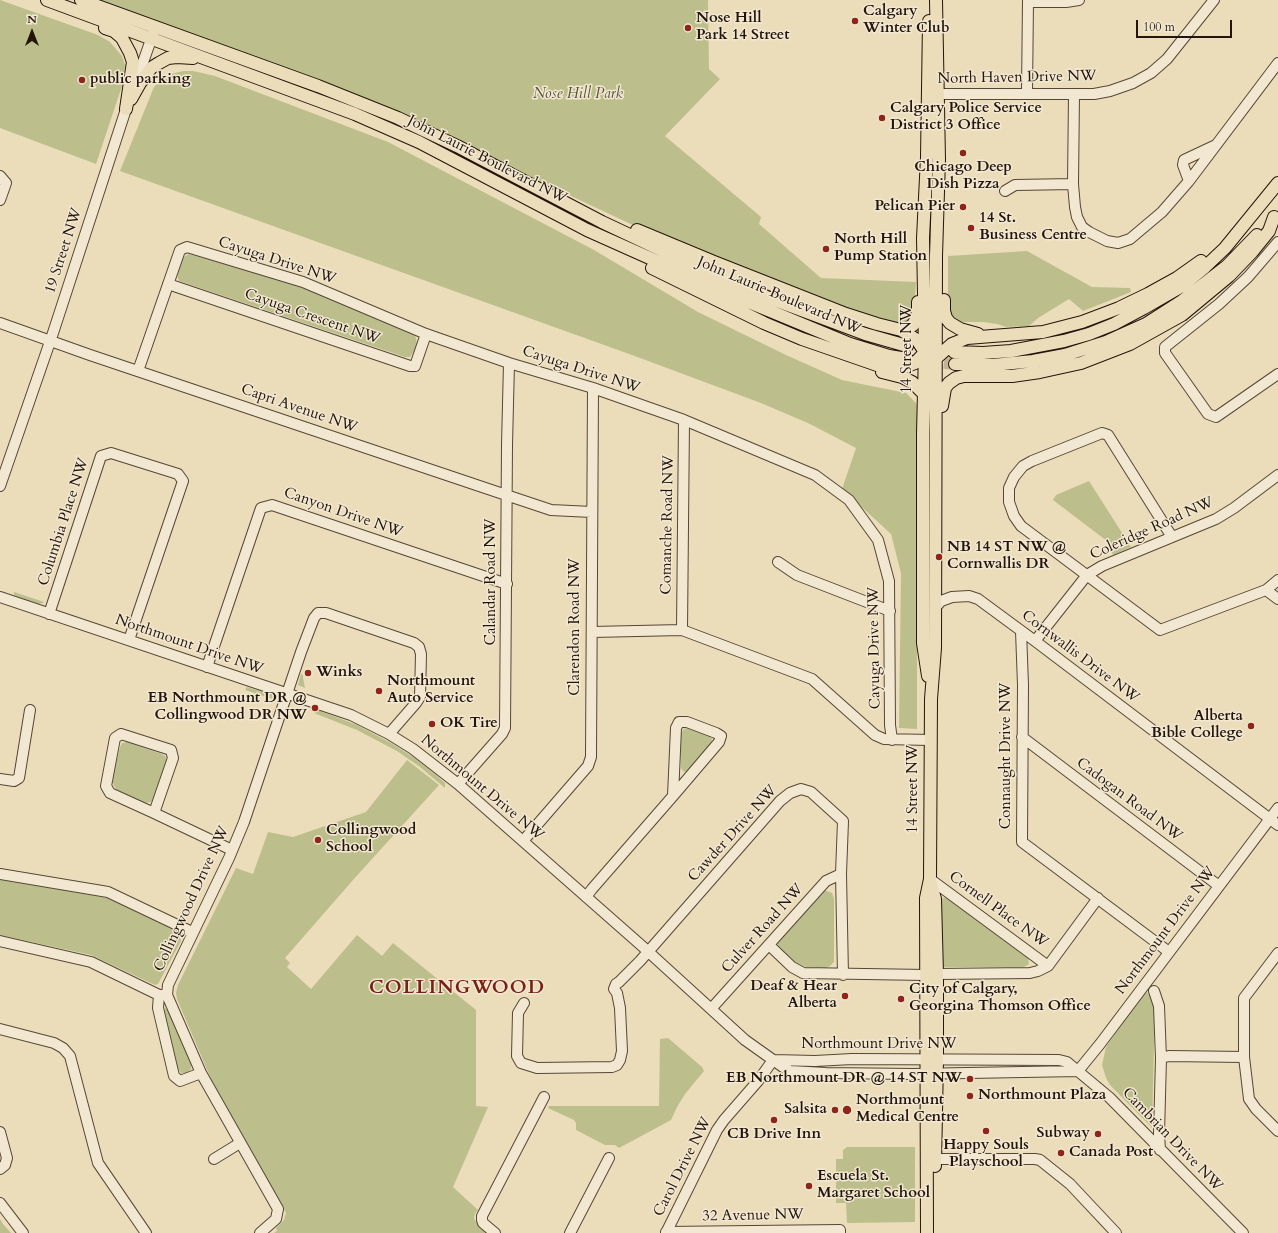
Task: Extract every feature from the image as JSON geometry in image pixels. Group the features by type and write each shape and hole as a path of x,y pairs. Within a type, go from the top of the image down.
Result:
{"main road":[{"path":"36,0 114,31 122,38 133,62 126,109"},
{"name":"John Laurie Boulevard NW","path":"47,0 328,103 419,142 587,230 746,301 824,334 889,356 907,359"},
{"name":"John Laurie Boulevard NW","path":"82,0 318,86 398,118 457,146 602,222 769,298 865,334 907,346"},
{"name":"14 Street NW","path":"927,1233 932,1074 932,975 926,898 930,879 930,699 935,648 935,476 930,361 936,256 938,183 929,0"},
{"name":"14 Street NW","path":"931,335 923,270 923,238 927,157 933,94 936,0"},
{"path":"126,109 140,82 151,68 168,58 187,57 233,68"},
{"path":"1276,214 1227,266 1182,301 1146,324 1106,342 1064,355 1010,364 972,365 955,358 983,353 1011,351 1064,341 1089,334 1114,324 1138,311 1182,286 1225,248 1278,183"},
{"path":"550,194 574,200 620,222 707,259 838,312 901,330 917,340 930,361"},
{"path":"935,476 941,439 943,396 945,388 949,383 956,378 964,376 1012,376 1040,372 1081,363 1130,344 1182,315 1229,276 1252,252 1269,231 1276,214"},
{"path":"587,230 651,267 740,312 802,339 877,365 896,368 904,367 915,362 930,361 964,376"},
{"path":"930,361 952,344 967,338 1043,332 1082,322 1119,308 1177,278 1212,253 1225,248"},
{"path":"936,256 943,284 944,311 946,318 950,323 960,329 986,336"},
{"path":"901,330 913,325 916,319 918,312 918,282 923,270"},
{"path":"802,339 812,347 849,362 902,377 912,382 924,394"},
{"name":"14 Street NW","path":"930,361 924,394 923,643 930,699"},
{"name":"14 Street NW","path":"932,1074 935,1159 933,1233"}],"street":[{"path":"1027,93 1028,1 1066,2 1079,0"},
{"name":"North Haven Drive NW","path":"933,94 1094,94 1110,91 1133,83 1151,73 1168,59 1214,0"},
{"name":"19 Street NW","path":"0,486 155,26"},
{"path":"1074,94 1074,184 1077,217 1082,227 1098,237 1107,241 1118,243 1130,239 1162,212 1218,144 1278,63"},
{"path":"1189,181 1183,165 1184,160 1218,144"},
{"path":"0,176 6,183 0,200"},
{"path":"1005,191 1015,185 1074,184"},
{"path":"1278,242 1248,277 1220,304 1165,347 1165,353 1208,414 1216,416 1278,374"},
{"name":"Cayuga Drive NW","path":"138,371 180,250 187,247 303,282 426,334 509,363 593,388 684,420 815,475 849,500 878,540 889,581 890,725 892,740"},
{"name":"Cayuga Crescent NW","path":"168,284 410,366 415,366 426,334"},
{"name":"Capri Avenue NW","path":"0,323 507,496 551,510 592,512"},
{"name":"Calandar Road NW","path":"458,784 502,734 505,728 509,363"},
{"name":"Clarendon Road NW","path":"523,841 588,766 591,757 593,388"},
{"name":"Comanche Road NW","path":"682,630 684,420"},
{"path":"1172,537 1108,435 1102,433 1023,466 1014,477 1009,488 1009,502 1014,516 1021,526 1160,630 1266,590 1278,580"},
{"name":"Columbia Place NW","path":"49,614 101,456 111,453 178,474 183,481 129,640"},
{"name":"Coleridge Road NW","path":"1036,641 1087,575 1102,566 1216,519 1234,508 1278,475"},
{"name":"Canyon Drive NW","path":"207,667 261,508 272,505 507,584"},
{"path":"778,562 797,576 890,611"},
{"path":"1266,590 1278,599"},
{"name":"Cornwallis Drive NW","path":"935,608 941,601 952,597 969,596 978,599 1036,641 1274,822"},
{"name":"Northmount Drive NW","path":"0,597 351,715 389,734 413,749 458,784 745,1040 757,1050 790,1071 826,1073 932,1074 1078,1071 1100,1044 1218,886 1274,822 1278,808"},
{"name":"Collingwood Drive NW","path":"260,1233 276,1219 278,1209 201,1074 163,995 244,822 314,618 318,613 326,613 414,643 419,647 421,654 420,697 416,704 389,734"},
{"path":"592,632 682,630 812,679 875,735 884,739 930,740"},
{"name":"Connaught Drive NW","path":"1021,631 1023,685 1022,842 1169,952"},
{"path":"0,779 14,781 20,778 30,710"},
{"path":"586,897 673,796 719,742 721,736 687,722 679,722 676,728 673,796"},
{"path":"154,813 174,758 171,750 121,734 115,738 106,786 110,793 232,850"},
{"name":"Cadogan Road NW","path":"1022,737 1218,886"},
{"name":"Cawder Drive NW","path":"524,1002 518,1013 517,1056 521,1064 537,1068 612,1067 617,1064 620,1060 622,1051 620,1008 617,993 614,989 616,984 648,952 780,801 790,792 801,789 811,792 843,821 841,874 843,974"},
{"path":"0,874 108,892 192,932"},
{"name":"Culver Road NW","path":"711,1009 826,881 841,874"},
{"name":"Cornell Place NW","path":"930,879 1048,966"},
{"path":"769,945 792,967 803,973 932,975 1030,973 1048,966 1098,898"},
{"path":"0,941 91,962 163,995 158,1008 174,1076 180,1081 201,1074"},
{"path":"1278,953 1244,998 1244,1056 1249,1098 1256,1109 1278,1131"},
{"path":"1154,991 1159,1006 1160,1150"},
{"path":"0,1029 54,1043 63,1048 70,1056 98,1163 146,1233"},
{"path":"1160,1058 1169,1056 1244,1056"},
{"name":"Northmount Drive NW","path":"773,1060 1059,1060 1067,1062 1078,1071"},
{"name":"Carol Drive NW","path":"666,1232 717,1130 758,1081 773,1060"},
{"name":"Cambrian Drive NW","path":"1078,1071 1109,1097 1243,1233"},
{"path":"495,1233 483,1223 482,1216 544,1097"},
{"path":"0,1132 7,1158 5,1165 0,1169"},
{"path":"214,1159 240,1144"},
{"path":"570,1233 609,1158"},
{"path":"935,1159 1040,1160 1070,1184 1116,1233"},
{"path":"0,1203 23,1233"},
{"name":"32 Avenue NW","path":"666,1232 840,1232"}],"green space":[{"path":"0,0 98,35 110,42 122,56 125,65 123,83 96,164 0,128"},
{"name":"Nose Hill Park","path":"93,0 709,0 709,69 720,79 665,136 761,217 759,224 821,278 916,282 914,316 909,322 903,325 885,321 810,295 635,226 507,166"},
{"path":"183,71 193,71 215,76 388,142 594,250 698,312 786,355 842,380 906,393 917,404 917,729 899,728 901,573 891,534 842,489 856,448 810,424 761,403 632,355 120,171 154,87 167,75"},
{"path":"1027,251 1092,287 1130,288 1131,292 1083,311 1069,299 1038,318 1029,326 1006,327 983,322 958,322 953,318 950,312 948,299 948,256"},
{"path":"189,254 300,286 414,334 417,344 415,350 410,357 405,357 179,281 177,275 183,257"},
{"path":"1089,481 1131,547 1113,555 1107,541 1053,500 1056,495"},
{"path":"14,592 44,602 38,604 14,595"},
{"path":"301,674 303,675 305,688 298,685"},
{"path":"247,687 272,695 276,700 245,690"},
{"path":"315,709 357,725 391,743 416,759 436,775 445,783 445,788 420,767 397,751 357,730 314,713"},
{"path":"689,727 709,735 712,739 711,746 690,770 684,772 681,768 681,733 684,729"},
{"path":"127,742 162,754 166,757 166,766 154,799 151,802 140,802 117,790 114,786 112,780 120,747 122,743"},
{"path":"407,760 439,785 285,958 290,963 287,967 311,989 357,935 382,956 393,943 476,1010 476,1106 488,1107 453,1187 478,1210 475,1213 474,1218 476,1222 488,1233 274,1233 277,1231 276,1228 284,1220 286,1213 211,1079 177,999 176,993 178,985 236,868 253,874 268,832 293,837 366,812"},
{"path":"0,879 108,898 179,931 181,941 158,984 155,985 91,955 0,935"},
{"path":"824,890 832,893 834,899 834,962 825,968 806,967 795,962 778,946 777,941"},
{"path":"948,897 1028,957 1029,964 1024,967 943,967 940,899"},
{"path":"1145,991 1152,997 1155,1003 1152,1128 1110,1085 1102,1065 1106,1047"},
{"path":"165,1008 169,1010 191,1063 191,1069 187,1073 181,1073 178,1069 164,1010"},
{"path":"668,1038 702,1067 704,1071 685,1094 671,1120 619,1148 615,1145 605,1145 576,1130 576,1123 574,1120 548,1108 549,1106 659,1106 660,1039"},
{"path":"847,1147 915,1147 915,1222 847,1223 846,1203 836,1203 836,1159 843,1159 843,1150"},
{"path":"0,1219 3,1224 11,1233 0,1233"}],"tunnel":[{"path":"926,361 955,364"}],"place":[{"name":"Calgary Winter Club","path":"855,21"},
{"name":"Nose Hill Park 14 Street","path":"688,28"},
{"name":"public parking","path":"82,80"},
{"name":"Calgary Police Service District 3 Office","path":"882,118"},
{"name":"Chicago Deep Dish Pizza","path":"963,153"},
{"name":"Pelican Pier","path":"963,207"},
{"name":"14 St. Business Centre","path":"971,228"},
{"name":"North Hill Pump Station","path":"826,249"},
{"name":"NB 14 ST NW @ Cornwallis DR","path":"939,557"},
{"name":"Winks","path":"308,673"},
{"name":"Northmount Auto Service","path":"379,691"},
{"name":"EB Northmount DR @ Collingwood DR NW","path":"315,708"},
{"name":"OK Tire","path":"432,724"},
{"name":"Alberta Bible College","path":"1251,726"},
{"name":"Collingwood School","path":"318,840"},
{"name":"Deaf & Hear Alberta","path":"845,996"},
{"name":"City of Calgary, Georgina Thomson Office","path":"901,999"},
{"name":"EB Northmount DR @ 14 ST NW","path":"970,1079"},
{"name":"Northmount Plaza","path":"970,1096"},
{"name":"Salsita","path":"835,1110"},
{"name":"Northmount Medical Centre","path":"847,1110"},
{"name":"CB Drive Inn","path":"774,1120"},
{"name":"Happy Souls Playschool","path":"986,1131"},
{"name":"Subway","path":"1098,1134"},
{"name":"Canada Post","path":"1061,1153"},
{"name":"Escuela St. Margaret School","path":"809,1186"}],"district":[{"name":"COLLINGWOOD","path":"457,989"}]}
